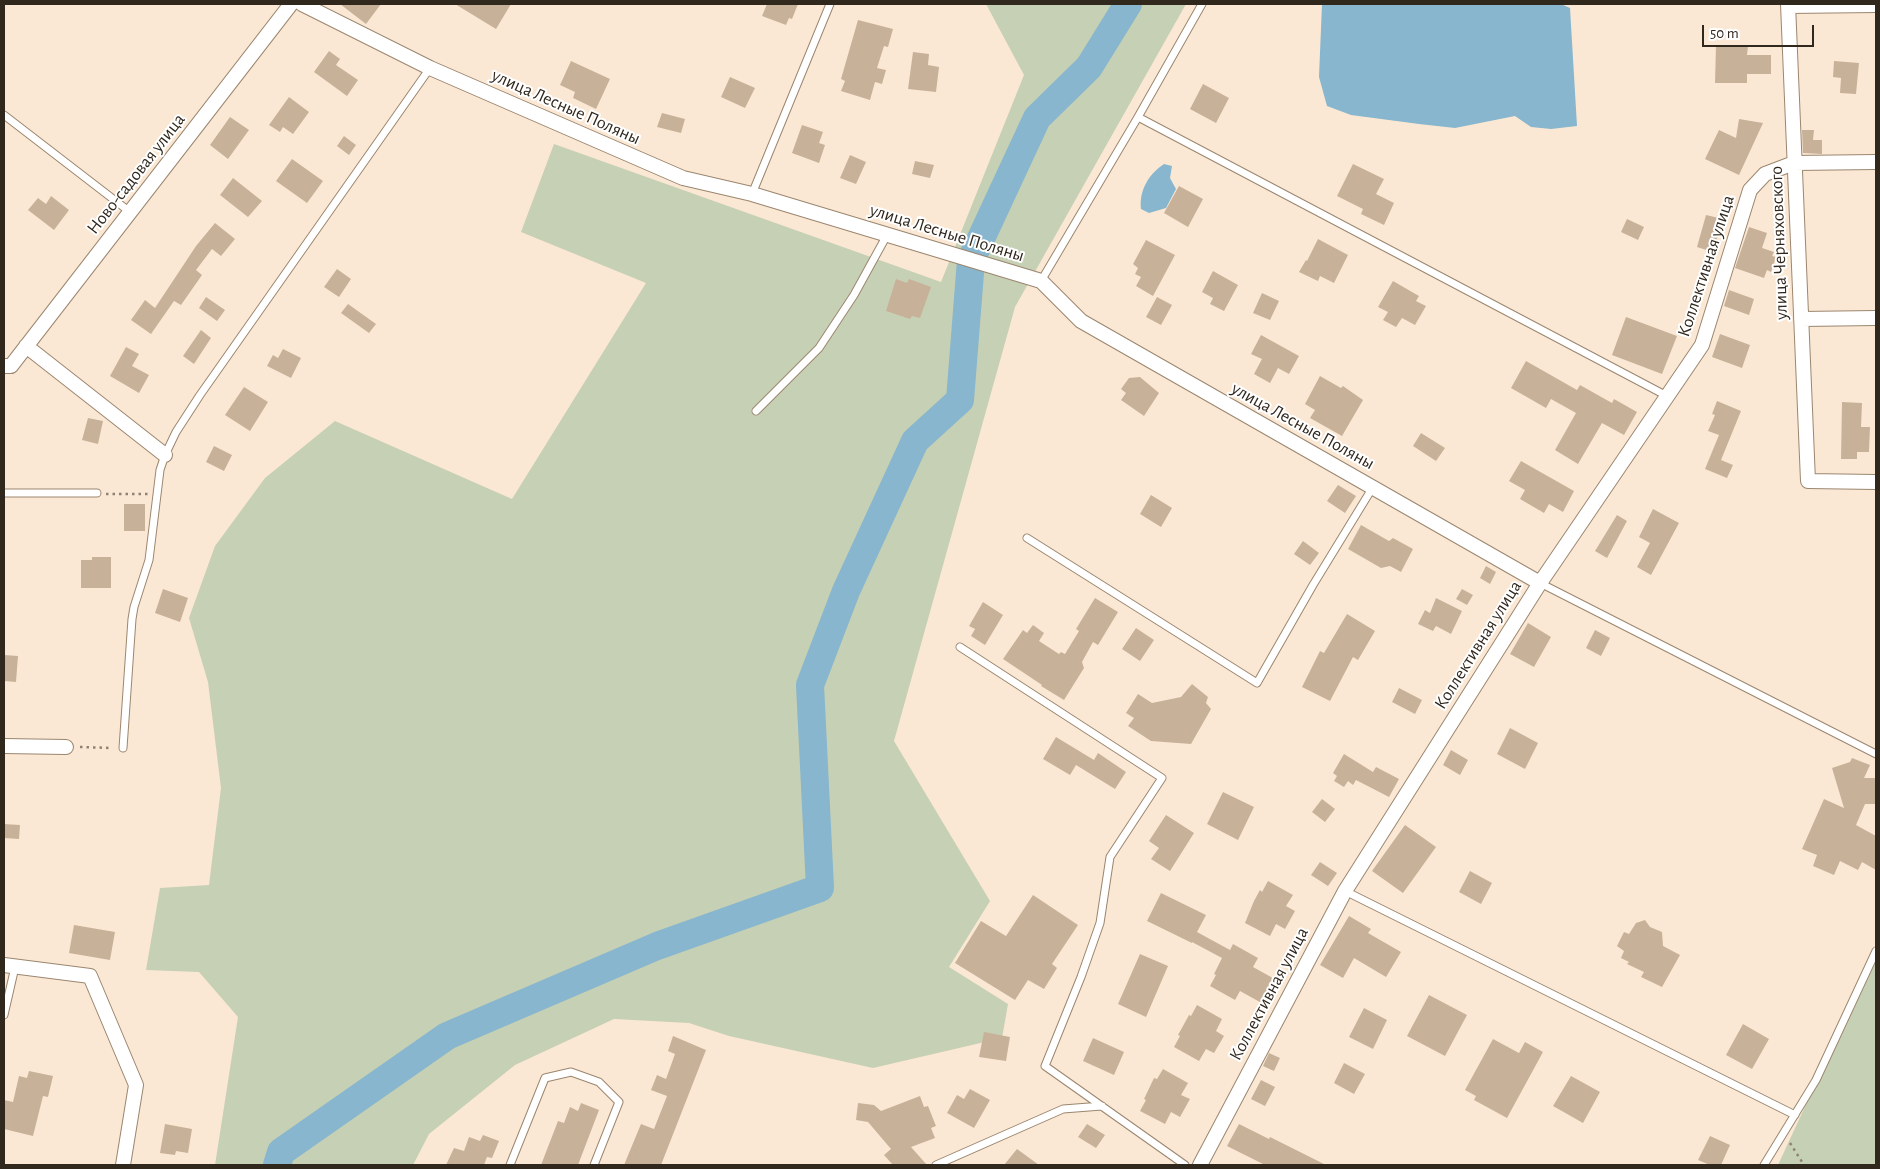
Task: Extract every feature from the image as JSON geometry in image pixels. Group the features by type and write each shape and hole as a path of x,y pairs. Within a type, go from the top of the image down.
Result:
{"street":[{"name":"Ново-садовая улица","path":"8,366 26,346 291,4"},
{"name":"улица Лесные Поляны","path":"302,4 430,68 683,178 752,194 1041,281 1081,320 1540,583"},
{"path":"1788,5 1876,5"},
{"name":"улица Черняховского","path":"1788,5 1808,481 1876,482"},
{"path":"1794,162 1876,162"},
{"name":"Коллективная улица","path":"1200,1165 1345,891 1540,583 1702,345 1750,190 1765,174 1794,162"},
{"path":"1801,319 1876,318"},
{"path":"26,346 165,455"},
{"path":"4,746 66,747"},
{"path":"9,966 90,976 136,1085 123,1165"}],"lane":[{"path":"752,194 830,4"},
{"path":"1041,281 1202,4"},
{"path":"123,748 132,619 149,560 160,470 165,455 176,432 200,395 430,68"},
{"path":"4,115 130,212"},
{"path":"1138,116 1667,396"},
{"path":"756,411 818,348 854,295 887,235"},
{"path":"1027,538 1257,684 1313,585 1373,486"},
{"path":"4,493 97,493"},
{"path":"1540,583 1876,754"},
{"path":"960,646 1162,778 1110,857 1100,924 1045,1066 1185,1165"},
{"path":"1345,891 1795,1115"},
{"path":"1764,1165 1816,1080 1876,951"},
{"path":"4,1015 9,966"},
{"path":"510,1165 545,1078 571,1072 599,1082 619,1102 594,1165"},
{"path":"936,1165 1063,1109 1102,1106"}],"path":[{"path":"97,493 157,494"},
{"path":"66,747 123,748"},
{"path":"1785,1131 1794,1151 1804,1165"}],"green space":[{"path":"986,4 1186,4 1015,307 894,741 990,901 949,967 1008,1004 1002,1038 873,1068 729,1036 689,1023 614,1019 515,1065 429,1134 413,1165 215,1165 238,1017 199,972 146,970 160,888 209,885 221,788 208,682 189,618 215,546 265,478 335,421 512,499 646,283 521,232 554,144 941,282 1024,75"},
{"path":"1876,953 1876,1165 1778,1165"}],"water":[{"path":"1322,4 1561,4 1570,8 1577,126 1551,129 1531,127 1515,116 1455,128 1351,115 1327,106 1319,77"},
{"path":"1164,164 1172,166 1170,178 1176,189 1166,208 1149,213 1141,209 1143,189 1154,173"}],"building":[{"path":"340,4 381,4 366,24"},
{"path":"455,4 511,4 496,29"},
{"path":"767,4 798,4 792,19 789,18 786,25 762,16"},
{"path":"858,20 893,29 888,47 884,46 877,68 886,70 882,84 875,82 870,100 841,91 845,81 841,79"},
{"path":"1716,45 1748,46 1747,55 1771,55 1771,74 1747,74 1747,83 1715,83"},
{"path":"329,51 340,59 336,65 358,80 347,96 314,72"},
{"path":"913,52 929,54 928,65 939,67 936,92 908,89"},
{"path":"571,61 610,79 596,109 573,98 575,92 560,85"},
{"path":"1834,61 1859,63 1856,94 1840,93 1841,78 1833,77"},
{"path":"730,77 755,88 745,108 721,97"},
{"path":"1203,84 1229,98 1216,123 1190,109"},
{"path":"289,97 309,112 293,134 283,127 280,132 269,125"},
{"path":"662,113 685,119 681,133 657,127"},
{"path":"230,117 249,130 228,159 210,145"},
{"path":"1739,119 1763,123 1739,175 1705,159 1719,130 1736,138"},
{"path":"802,125 823,132 819,143 825,145 819,163 792,153"},
{"path":"1802,130 1814,130 1813,140 1822,140 1822,154 1803,153"},
{"path":"344,136 356,145 349,155 337,146"},
{"path":"850,155 866,162 856,184 840,178"},
{"path":"292,159 323,181 307,203 276,181"},
{"path":"915,161 934,165 930,178 912,174"},
{"path":"1353,164 1384,179 1376,194 1394,203 1384,225 1361,214 1363,209 1337,196"},
{"path":"233,178 262,201 248,217 220,195"},
{"path":"1179,186 1203,199 1188,227 1164,213"},
{"path":"51,196 69,210 54,230 28,210 38,198 46,204"},
{"path":"1706,215 1723,219 1713,252 1697,247"},
{"path":"1627,219 1644,227 1638,240 1621,232"},
{"path":"215,223 235,239 221,256 212,249 196,270 202,275 181,305 174,301 151,334 131,320 145,300 155,308 196,246"},
{"path":"1749,227 1767,233 1762,248 1774,252 1772,256 1776,257 1771,272 1767,270 1764,278 1735,268"},
{"path":"1318,239 1348,255 1334,283 1320,276 1318,281 1299,272"},
{"path":"1146,240 1175,255 1153,296 1136,286 1141,277 1135,274 1138,268 1133,264"},
{"path":"337,269 351,279 339,297 324,287"},
{"path":"1213,271 1238,285 1224,311 1210,304 1213,298 1202,292"},
{"path":"896,279 907,283 909,279 931,287 920,318 912,316 910,319 886,311"},
{"path":"1393,281 1419,296 1416,301 1426,306 1415,325 1402,318 1396,327 1383,320 1388,312 1378,307"},
{"path":"1729,290 1754,299 1749,315 1724,306"},
{"path":"1262,293 1279,301 1270,320 1253,313"},
{"path":"206,297 225,310 217,321 199,308"},
{"path":"1157,297 1172,305 1161,325 1146,317"},
{"path":"348,304 376,324 369,333 341,313"},
{"path":"1626,317 1677,336 1662,374 1612,355"},
{"path":"201,330 211,338 194,364 183,356"},
{"path":"1720,334 1750,345 1742,368 1712,357"},
{"path":"1261,335 1299,356 1289,374 1278,368 1270,383 1254,374 1262,359 1251,354"},
{"path":"126,347 139,354 132,366 149,375 139,393 110,376"},
{"path":"283,349 301,358 291,378 267,366 273,355 278,358"},
{"path":"1526,361 1577,390 1580,385 1612,403 1614,399 1637,412 1624,435 1602,423 1578,464 1555,450 1576,413 1551,399 1546,408 1511,388"},
{"path":"1320,376 1341,388 1343,386 1363,400 1342,436 1310,418 1315,410 1305,404"},
{"path":"1140,377 1159,393 1144,416 1121,400 1126,393 1121,389 1129,378"},
{"path":"244,387 268,402 250,431 225,415"},
{"path":"1717,401 1741,411 1721,460 1733,465 1727,478 1705,469 1719,435 1708,431 1715,415 1712,414"},
{"path":"1842,402 1862,403 1861,427 1870,427 1869,452 1857,452 1857,459 1841,459"},
{"path":"88,418 103,421 98,444 82,440"},
{"path":"1421,433 1445,448 1436,461 1413,446"},
{"path":"214,446 232,455 224,471 206,462"},
{"path":"1521,461 1574,491 1563,512 1549,504 1544,513 1520,499 1525,490 1509,481"},
{"path":"1338,485 1356,496 1345,513 1327,501"},
{"path":"1151,495 1172,508 1161,527 1140,514"},
{"path":"124,504 145,504 145,531 124,531"},
{"path":"1653,509 1679,523 1651,575 1637,567 1650,543 1639,537"},
{"path":"1617,515 1627,521 1607,558 1595,551"},
{"path":"1361,525 1389,541 1393,538 1413,549 1401,572 1390,566 1381,568 1348,549"},
{"path":"1303,541 1319,553 1310,565 1294,554"},
{"path":"92,557 111,557 111,588 81,588 81,560 92,560"},
{"path":"1486,566 1496,572 1490,584 1480,578"},
{"path":"163,589 188,598 180,622 155,613"},
{"path":"1462,589 1473,595 1467,605 1456,599"},
{"path":"1095,598 1118,612 1098,645 1093,642 1082,662 1084,668 1064,700 1003,659 1023,630 1027,633 1033,625 1044,633 1039,641 1059,654 1061,652 1065,654 1079,631 1076,629"},
{"path":"1436,598 1462,611 1451,634 1436,626 1433,631 1418,624 1425,610 1430,613"},
{"path":"983,602 1003,615 985,645 971,636 975,629 969,626"},
{"path":"1347,614 1375,631 1358,660 1353,657 1330,701 1302,687 1320,651 1324,653"},
{"path":"1528,623 1551,637 1534,667 1510,654"},
{"path":"1136,628 1154,640 1140,661 1122,649"},
{"path":"1595,630 1610,638 1601,656 1586,648"},
{"path":"4,655 18,656 16,682 4,681"},
{"path":"1192,684 1208,697 1206,703 1211,709 1191,744 1151,741 1128,726 1134,718 1126,713 1138,694 1152,703 1181,697"},
{"path":"1399,688 1422,700 1415,714 1392,702"},
{"path":"1510,728 1538,743 1525,769 1497,754"},
{"path":"1056,737 1094,760 1098,753 1126,772 1115,789 1076,765 1070,775 1043,759"},
{"path":"1451,750 1468,760 1460,775 1443,765"},
{"path":"1344,754 1373,772 1376,767 1399,779 1389,797 1356,780 1353,785 1348,781 1344,787 1334,781 1337,776 1333,773"},
{"path":"1852,758 1870,765 1864,778 1876,778 1876,804 1865,804 1856,825 1876,836 1876,870 1862,862 1858,870 1840,861 1834,875 1813,866 1817,855 1802,849 1824,799 1844,808 1832,768 1850,762"},
{"path":"1223,792 1254,807 1238,840 1207,824"},
{"path":"1322,799 1335,809 1325,822 1312,812"},
{"path":"1166,815 1194,833 1170,871 1151,859 1159,848 1149,841"},
{"path":"4,824 20,825 19,839 4,838"},
{"path":"1405,825 1436,847 1403,893 1372,871"},
{"path":"1320,862 1337,873 1328,886 1311,875"},
{"path":"1470,871 1492,883 1481,904 1459,892"},
{"path":"1268,881 1293,895 1286,906 1295,911 1285,929 1276,924 1270,936 1245,923 1260,890 1262,892"},
{"path":"1161,893 1206,915 1197,932 1230,950 1233,944 1258,958 1253,967 1280,982 1267,1006 1240,991 1235,1000 1210,986 1222,958 1147,921"},
{"path":"1033,895 1078,925 1052,964 1057,968 1044,989 1028,980 1015,1000 955,963 981,921 1006,936"},
{"path":"1349,916 1371,929 1368,933 1401,952 1386,977 1354,958 1343,978 1320,965"},
{"path":"1645,920 1650,927 1662,932 1663,946 1680,955 1662,987 1641,977 1644,972 1627,964 1629,962 1621,958 1624,951 1617,946 1624,932 1629,934 1636,923"},
{"path":"74,925 115,932 110,960 69,953"},
{"path":"1140,954 1168,966 1146,1017 1118,1004"},
{"path":"1429,995 1467,1015 1445,1056 1407,1036"},
{"path":"1197,1005 1222,1019 1216,1031 1224,1036 1214,1053 1206,1049 1199,1061 1174,1047 1180,1036 1178,1035"},
{"path":"1364,1008 1387,1020 1373,1049 1349,1037"},
{"path":"1743,1024 1769,1039 1752,1069 1726,1055"},
{"path":"984,1032 1010,1037 1006,1061 979,1057"},
{"path":"673,1036 706,1050 661,1165 624,1165 641,1124 654,1129 667,1096 651,1090 657,1075 666,1079 675,1054 668,1051"},
{"path":"1093,1038 1124,1052 1114,1075 1083,1061"},
{"path":"1493,1039 1519,1053 1525,1042 1543,1052 1507,1118 1474,1100 1476,1096 1465,1090"},
{"path":"1269,1053 1280,1058 1274,1071 1263,1066"},
{"path":"1344,1063 1365,1074 1354,1094 1334,1083"},
{"path":"1163,1069 1188,1083 1181,1095 1190,1099 1180,1117 1171,1112 1165,1124 1140,1111 1154,1078 1157,1079"},
{"path":"29,1071 53,1076 48,1097 43,1096 33,1136 4,1129 4,1100 13,1102 19,1076 27,1078"},
{"path":"1571,1076 1600,1092 1583,1123 1553,1106"},
{"path":"1261,1080 1275,1087 1265,1106 1251,1099"},
{"path":"970,1089 990,1100 974,1128 947,1113 957,1095 964,1099"},
{"path":"920,1096 924,1107 928,1106 936,1126 931,1128 935,1138 911,1147 927,1165 893,1165 884,1155 891,1149 868,1122 856,1120 858,1103 874,1105 881,1111"},
{"path":"581,1103 599,1110 578,1165 541,1165 558,1121 564,1123 570,1107 578,1111"},
{"path":"165,1124 192,1129 188,1153 176,1151 175,1155 160,1153"},
{"path":"1087,1124 1105,1135 1096,1148 1078,1137"},
{"path":"1239,1124 1326,1165 1265,1165 1227,1146"},
{"path":"483,1135 499,1141 492,1158 487,1157 484,1165 446,1165 454,1148 464,1151 469,1137 480,1141"},
{"path":"1710,1136 1730,1145 1721,1165 1710,1165 1698,1160"},
{"path":"1017,1149 1039,1165 1004,1165"}],"waterway":[{"path":"277,1165 281,1152 447,1036 657,946 820,888 810,685 846,591 915,441 960,400 971,260 1037,118 1089,67 1128,4"}]}
